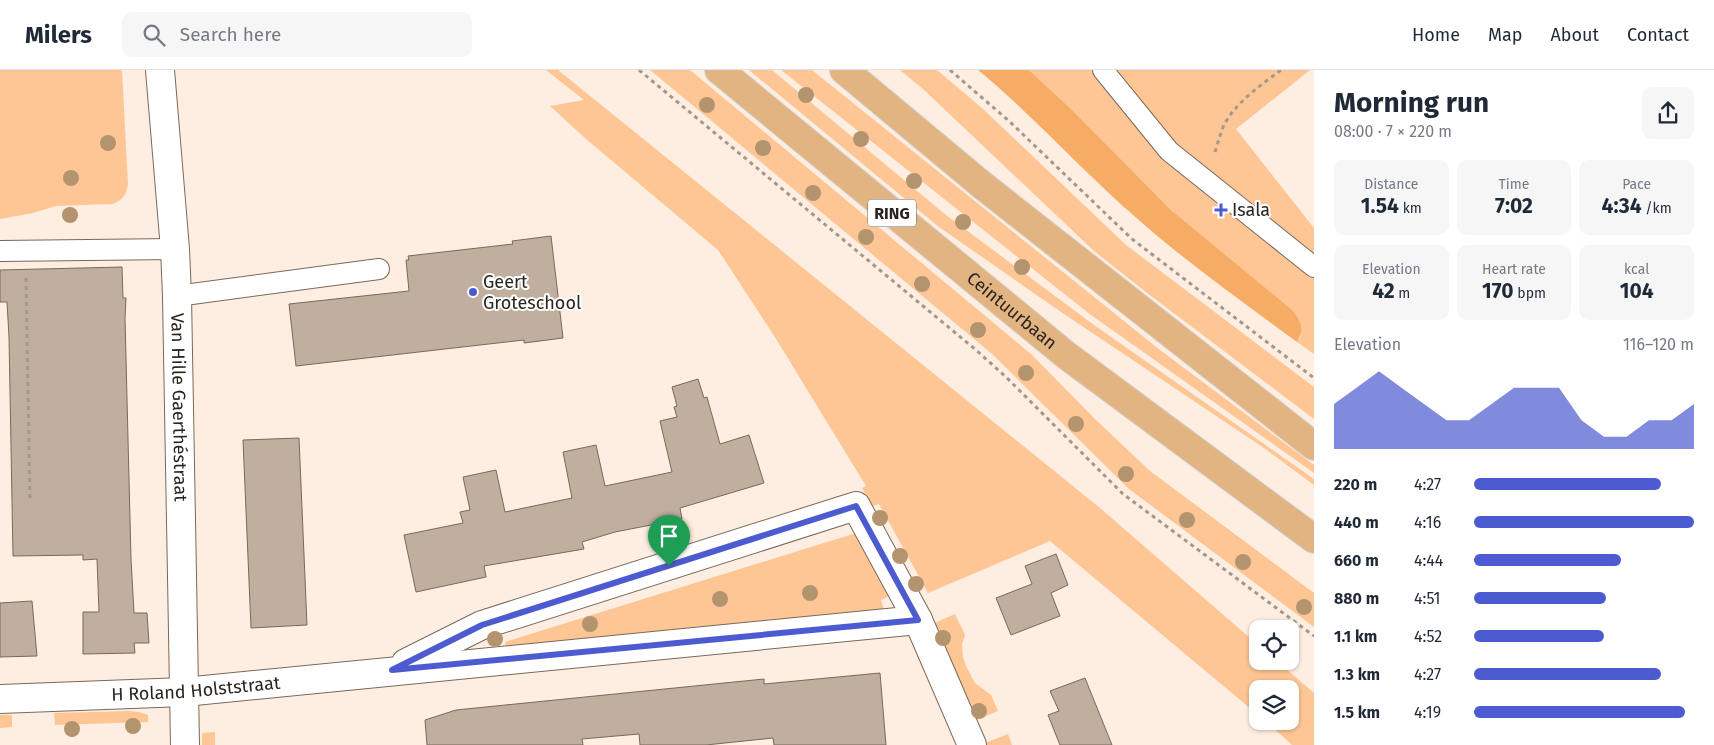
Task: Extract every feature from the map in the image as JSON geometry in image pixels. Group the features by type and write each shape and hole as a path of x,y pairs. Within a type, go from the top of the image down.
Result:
{"main road":[{"name":"Ceintuurbaan","path":"719,70 1066,356 1314,539"},
{"path":"844,70 982,184 1314,446"}],"street":[{"name":"Van Hille Gaerthéstraat","path":"160,70 175,248 177,296 185,745"},
{"name":"H Roland Holststraat","path":"0,699 184,692 392,670 918,620 856,506 482,625 392,670"},
{"path":"918,620 972,745"}],"lane":[{"path":"1103,70 1169,151 1314,267"},
{"path":"0,251 175,248"},
{"path":"177,296 379,269"}],"path":[{"path":"639,70 976,350 1006,377 1123,494 1314,636"},
{"path":"950,70 1009,121 1132,239 1314,378"},
{"path":"1201,176 1212,160 1224,127 1234,111 1263,84 1282,70"},
{"path":"25,250 30,501"}],"shaded area":[{"path":"0,70 122,70 128,184 125,194 120,200 113,204 56,206 33,213 0,219"},
{"path":"546,70 558,70 1100,508 1249,637 1249,670 1287,670 1299,680 1249,680 1249,707 1050,541 928,593 879,504 872,506 862,488 866,486 773,334 718,250 586,139 550,106 584,100"},
{"path":"650,70 690,70 1032,355 1150,471 1314,593 1314,627 1129,489 991,353"},
{"path":"749,70 772,70 946,215 1094,325 1314,479 1314,485 1264,448 1061,312 939,227"},
{"path":"781,70 812,70 1160,350 1314,465 1314,473 1091,315"},
{"path":"900,70 937,70 982,108 1126,245 1314,387 1314,419 1094,251 923,89"},
{"path":"978,70 1029,70 1071,109 1172,211 1292,310 1301,325 1301,333 1297,342 1178,253 1119,203"},
{"name":"Isala","path":"1029,70 1310,70 1236,129 1314,228 1314,354 1297,342 1301,336"},
{"path":"856,533 889,596 881,600 884,609 506,647 505,642"},
{"path":"955,614 965,635 962,644 966,666 975,683 991,695 998,711 976,720 932,624"},
{"path":"1299,680 1314,693 1314,745 1292,745 1276,730 1299,730"},
{"path":"129,711 148,715 148,722 55,725 54,713"},
{"path":"0,715 12,715 12,727 0,728"},
{"path":"215,732 215,745 202,745 202,733"},
{"path":"1008,734 1012,745 986,745 985,743"}],"building":[{"path":"551,236 563,338 524,343 524,340 296,366 289,304 409,291 406,260 409,260 408,256 513,244 512,241"},
{"path":"122,267 123,298 126,298 131,559 134,613 147,613 149,643 134,643 135,653 83,654 83,612 99,612 97,559 83,560 83,555 13,556 9,337 7,302 0,302 0,270"},
{"path":"698,379 704,398 707,397 720,444 749,435 764,483 680,508 682,519 615,532 582,542 584,549 484,566 486,577 416,592 404,535 463,523 460,512 470,510 463,477 496,470 505,512 572,498 563,452 596,445 605,486 672,472 660,421 677,417 674,407 677,406 672,387"},
{"path":"299,438 307,625 251,628 243,440"},
{"path":"1056,554 1068,585 1051,593 1060,616 1011,635 996,598 1032,584 1025,566"},
{"path":"32,601 37,656 0,657 0,603"},
{"path":"880,673 886,745 774,745 773,738 706,745 640,745 639,734 582,739 583,745 427,745 425,720 456,710 764,679 764,684"},
{"path":"1085,678 1112,745 1060,745 1048,715 1059,711 1050,691"}],"place":[{"name":"Isala","path":"1221,210"},
{"name":"Geert Groteschool","path":"473,292"}],"route":[{"path":"856,506 918,620 392,670 482,625 669,566 856,506"}]}
